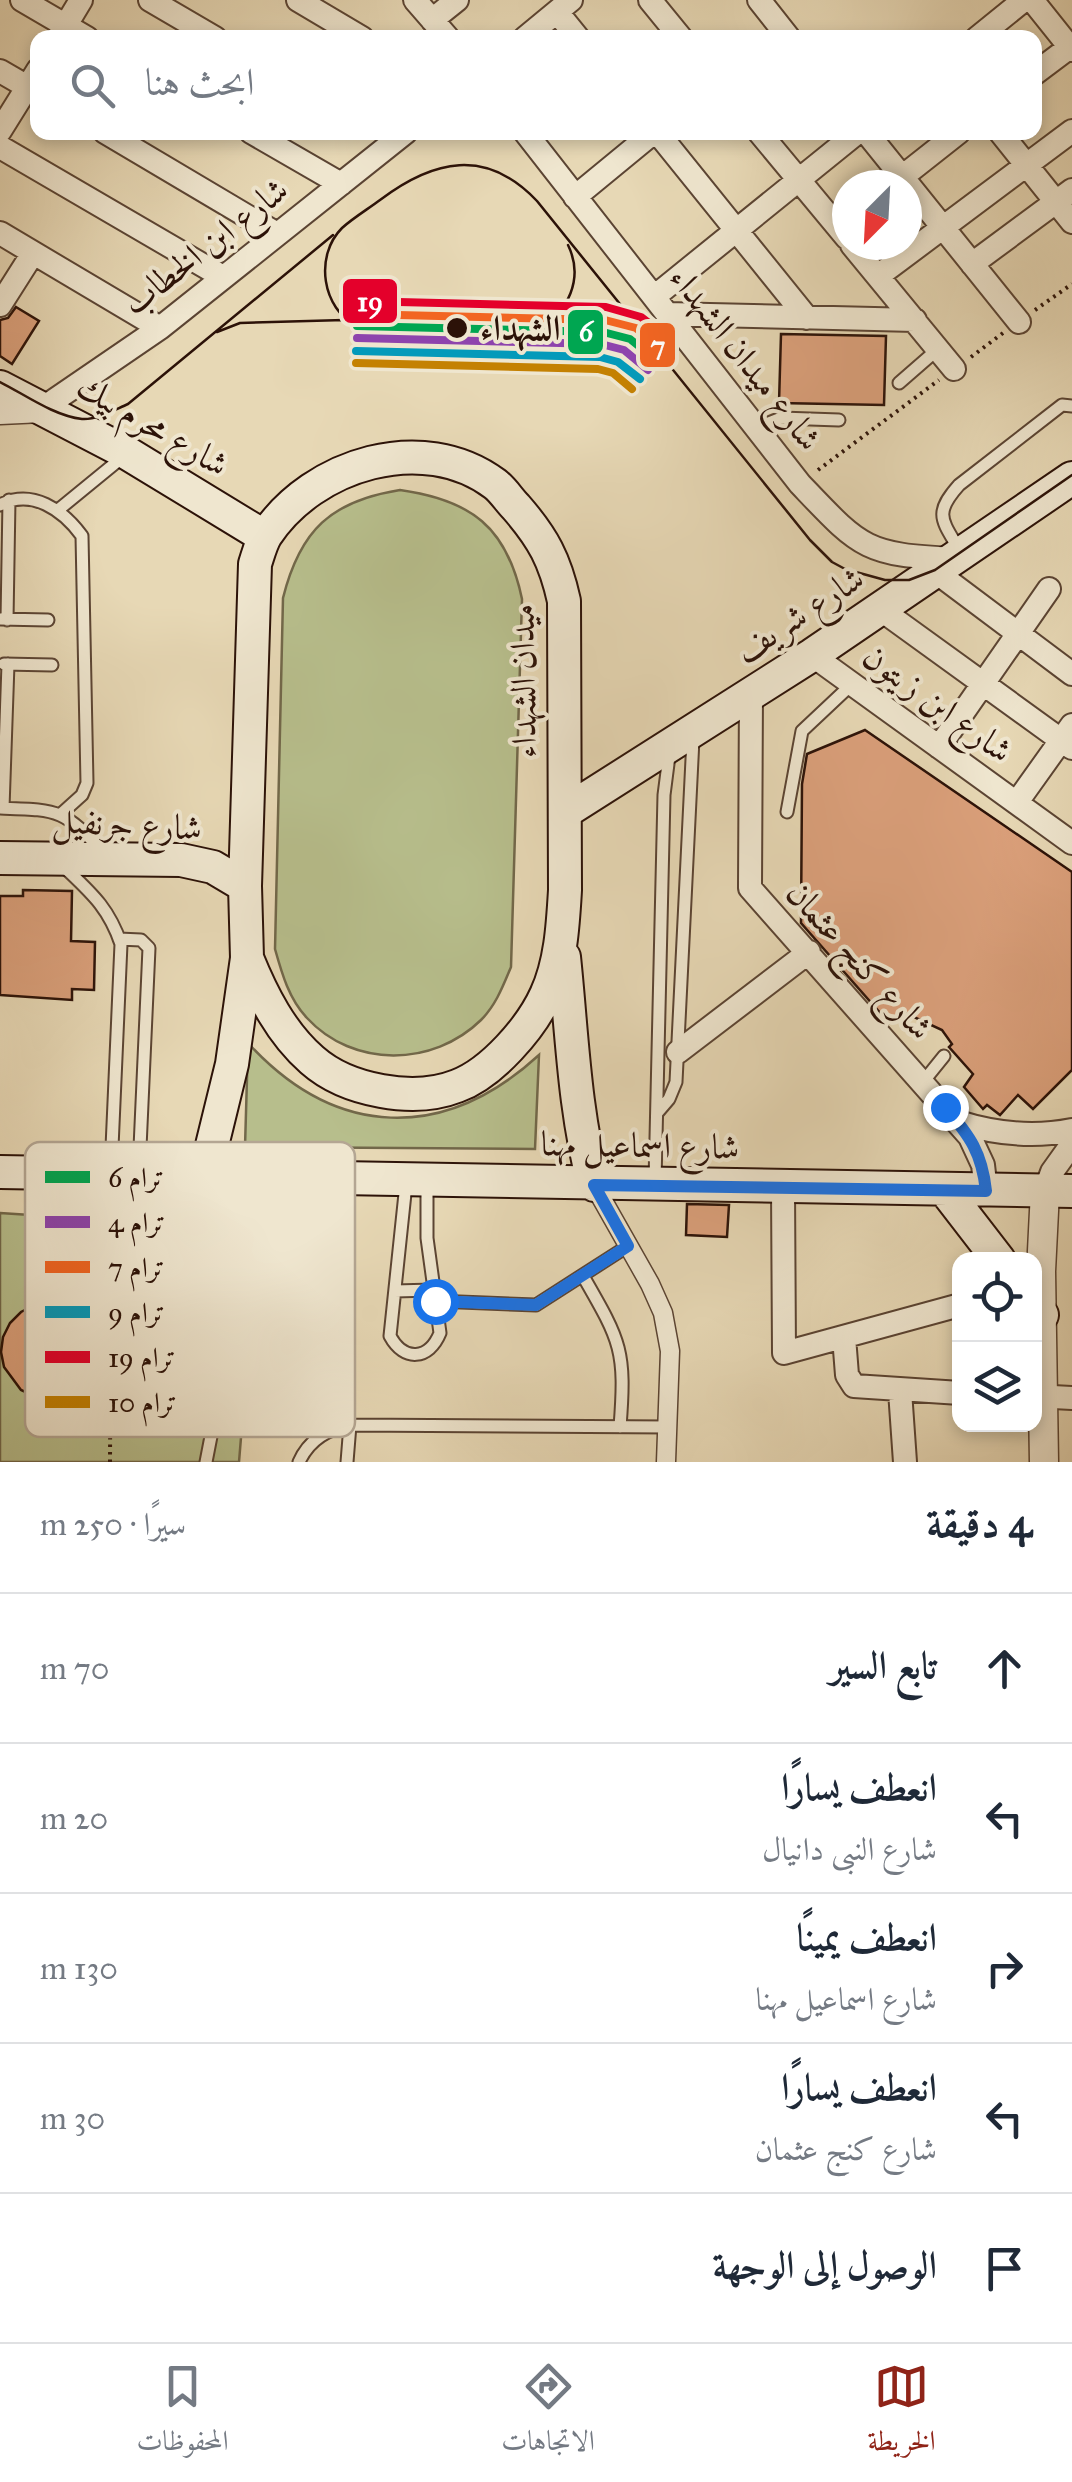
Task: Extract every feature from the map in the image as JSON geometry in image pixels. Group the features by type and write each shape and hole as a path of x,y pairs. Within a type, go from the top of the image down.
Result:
{"main road":[{"name":"شارع محرم بيك","path":"0,387 128,453 265,537"},
{"name":"ميدان الشهداء","path":"403,457 454,464 495,484 542,537 558,573 564,600 566,812 562,935 547,993 521,1036 458,1086 421,1093 364,1086 313,1061 262,996 247,958 246,886 255,564 265,537 315,487 356,465 403,457"},
{"name":"شارع شريف","path":"566,812 1070,487"},
{"name":"شارع جرنفيل","path":"0,858 199,862 246,886"},
{"path":"562,935 577,1097 594,1185"},
{"path":"222,1142 247,958"},
{"name":"شارع اسماعيل مهنا","path":"0,1172 25,1172"},
{"name":"شارع اسماعيل مهنا","path":"355,1178 1058,1191"},
{"path":"945,1190 993,1252"}],"street":[{"path":"22,0 61,30"},
{"path":"63,30 81,0"},
{"path":"150,0 202,30"},
{"path":"298,0 349,30"},
{"path":"415,0 440,28 456,0"},
{"path":"650,0 674,30"},
{"path":"759,0 778,30"},
{"path":"987,30 1024,0"},
{"path":"1032,0 1071,48 1042,68"},
{"path":"536,30 564,6 574,30"},
{"path":"0,71 30,82"},
{"path":"0,131 30,89"},
{"path":"878,276 1072,131"},
{"path":"118,140 277,234"},
{"path":"265,140 341,184"},
{"name":"شارع ابن الخطاب","path":"43,408 160,328 341,184 389,140"},
{"name":"شارع ميدان الشهداء","path":"531,140 800,484 844,531 870,548 890,555 951,562"},
{"path":"576,197 646,140"},
{"path":"663,140 806,318"},
{"path":"766,140 832,220"},
{"path":"660,305 737,230 852,140"},
{"path":"869,140 896,170"},
{"path":"911,170 949,140"},
{"path":"1006,140 1026,165 1064,196 1072,222"},
{"path":"0,148 223,277"},
{"path":"972,264 1064,196"},
{"path":"922,202 1019,322"},
{"path":"0,234 160,328"},
{"path":"0,305 34,253"},
{"path":"865,260 954,368"},
{"path":"660,305 806,318 914,320"},
{"path":"0,410 43,408"},
{"path":"951,562 1018,633 1072,674"},
{"path":"938,746 1049,590"},
{"path":"880,609 983,684 1068,738 1017,802"},
{"name":"شارع ابن زيتون","path":"812,655 1072,843"},
{"name":"شارع كنج عثمان","path":"750,693 750,888 970,1137 984,1165 986,1191"},
{"path":"678,1052 809,952"},
{"path":"958,1122 989,1132 1021,1135 1072,1130"},
{"path":"1042,1286 1058,1191 1052,1172 1072,1144"},
{"path":"594,1185 663,1313 670,1352 666,1462"},
{"path":"784,1188 784,1354 952,1307"},
{"path":"844,1337 849,1382 863,1388 952,1393"},
{"path":"1042,1339 1050,1397 1044,1462"},
{"path":"900,1391 905,1462"}],"lane":[{"path":"899,383 938,349"},
{"path":"951,562 941,511 946,500 959,485 1062,406 1072,406"},
{"path":"756,428 782,418 840,420"},
{"path":"58,510 128,453"},
{"path":"48,620 4,620 5,502 43,502 58,510 82,536 87,783 82,795 62,813"},
{"path":"52,665 4,664 2,808 62,813 111,860"},
{"path":"787,812 802,731 852,684"},
{"path":"657,1113 673,1090 678,1052 682,740"},
{"path":"655,1186 664,795 682,740"},
{"path":"56,859 98,899 113,921 119,939 124,1142"},
{"path":"119,939 141,940 149,948 128,1142"},
{"path":"923,1082 944,1056"},
{"path":"416,1180 440,1332 435,1346 424,1354 409,1355 397,1348 390,1336 401,1236 416,1180"},
{"path":"401,1236 427,1238"},
{"path":"395,1290 528,1307 544,1302 628,1246"},
{"path":"583,1276 620,1346 620,1427"},
{"path":"355,1425 669,1428"},
{"path":"206,1462 211,1437"},
{"path":"299,1462 318,1437"},
{"path":"347,1462 349,1437"}],"path":[{"path":"110,1437 110,1462"}],"green space":[{"path":"400,490 447,501 482,521 507,553 522,599 511,967 491,1008 462,1035 440,1047 393,1055 347,1046 307,1018 283,977 275,949 283,598 299,554 322,523 355,502"},
{"path":"248,1043 282,1075 317,1098 354,1112 391,1118 428,1115 466,1103 503,1083 539,1055 535,1149 355,1148 355,1142 245,1142"},
{"path":"0,1213 25,1215 25,1437 241,1437 239,1462 0,1462"}],"building":[{"path":"16,307 39,321 12,364 0,356 0,320 8,318"},
{"path":"781,334 886,336 884,405 779,403"},
{"path":"865,730 1072,872 1072,1070 1033,1109 1018,1095 1000,1115 987,1105 983,1109 964,1087 973,1074 949,1047 952,1044 942,1030 901,1011 889,1023 801,923 802,784 807,754"},
{"path":"23,890 72,891 71,941 95,942 94,990 72,989 72,1000 0,995 0,896 23,896"},
{"path":"687,1204 729,1205 727,1237 686,1235"},
{"path":"25,1310 25,1392 4,1367 1,1352 10,1323"}],"tram line":[{"path":"357,326 336,307 326,281 328,253 342,228 420,176 440,168 479,166 518,184 537,201 810,540 845,569 885,580 909,580 935,570 1072,475"},
{"path":"0,382 71,417 88,419 111,412 128,404 333,235"},
{"path":"537,328 558,313 570,293 574,270 568,245"},
{"name":"19","path":"358,301 606,307 641,317 672,341"},
{"name":"7","path":"357,314 605,320 636,328 664,350"},
{"path":"217,332 240,323 344,320 605,326 647,343"},
{"name":"6","path":"357,326 603,332 630,339 656,360"},
{"name":"4","path":"357,338 601,344 624,350 648,370"},
{"name":"9","path":"356,351 600,357 618,362 640,379"},
{"name":"10","path":"356,363 598,369 613,373 632,389"}],"place":[{"name":"الشهداء","path":"457,328"}],"route":[{"path":"435,1301 536,1305 628,1246 594,1185 986,1191 984,1165 970,1137 945,1107"}]}
